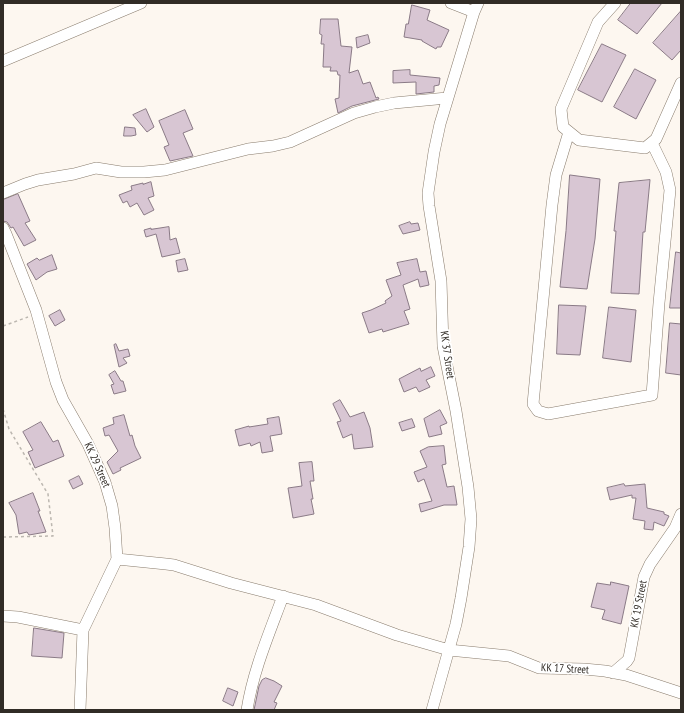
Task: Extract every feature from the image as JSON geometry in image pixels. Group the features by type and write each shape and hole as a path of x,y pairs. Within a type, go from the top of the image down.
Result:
{"street":[{"path":"3,61 142,3"},
{"path":"451,3 476,7"},
{"path":"615,3 598,22 561,109 563,127 579,140 645,148 656,140 681,84"},
{"name":"KK 37 Street","path":"432,710 456,624 469,547 471,519 467,479 456,411 443,346 441,280 429,206 429,184 440,124 476,7"},
{"path":"3,193 38,180 74,174 96,168 121,172 165,170 248,149 290,142 354,113 375,107 394,103 447,98"},
{"path":"569,132 556,174 533,404 538,411 548,414 652,395 670,190 666,172 652,143"},
{"name":"KK 29 Street","path":"3,228 37,313 56,382 63,400 88,444 105,482 112,506 117,559 84,630 80,710"},
{"name":"KK 19 Street","path":"613,673 629,658 642,585 647,570 669,537 681,514"},
{"name":"KK 17 Street","path":"117,559 174,565 231,583 316,605 397,636 449,650 509,656 539,668 584,669 626,675 681,693"},
{"path":"247,710 249,695 257,668 283,596"},
{"path":"3,616 18,617 84,630"}],"path":[{"path":"3,326 37,313"},
{"path":"3,408 9,429 48,494 53,536 3,537"}],"building":[{"path":"631,3 662,3 637,34 618,20"},
{"path":"412,5 430,10 427,20 449,30 441,47 437,47 436,49 422,40 404,37 406,24 408,24"},
{"path":"681,11 681,50 672,60 653,43"},
{"path":"321,19 338,19 341,46 352,47 349,73 358,70 363,84 370,82 376,98 378,97 379,99 352,106 338,113 335,99 339,98 340,75 338,75 337,71 330,71 331,67 323,67 324,44 321,44"},
{"path":"368,35 370,43 357,48 356,38"},
{"path":"602,44 626,55 602,102 578,90"},
{"path":"635,69 656,80 636,119 614,107"},
{"path":"410,70 410,75 440,78 439,85 434,86 434,92 416,94 416,82 393,83 393,71"},
{"path":"146,109 154,127 147,132 133,115"},
{"path":"185,110 193,129 183,133 193,156 170,161 164,147 169,145 159,121"},
{"path":"125,127 135,128 136,135 124,136"},
{"path":"570,175 600,179 595,239 587,289 560,287"},
{"path":"650,180 645,232 643,232 639,294 611,293 616,231 614,231 619,183"},
{"path":"151,182 154,196 148,198 154,210 144,215 137,203 130,207 127,201 123,203 119,195 132,190 131,186"},
{"path":"18,194 30,221 25,223 36,240 24,246 13,227 11,228 7,222 3,221 3,200"},
{"path":"410,222 411,224 418,223 420,230 403,234 399,226"},
{"path":"169,227 170,240 176,238 180,253 162,257 156,234 146,237 144,230"},
{"path":"676,252 681,253 681,308 670,308"},
{"path":"52,255 57,269 47,272 36,280 27,264 37,258 39,260"},
{"path":"185,259 188,270 178,272 176,261"},
{"path":"417,259 420,272 426,271 429,285 420,287 418,279 403,285 410,309 404,311 409,324 383,332 382,329 369,333 362,313 386,303 385,301 392,296 386,280 401,275 397,263"},
{"path":"559,305 586,306 580,355 557,354"},
{"path":"609,307 636,310 631,362 603,358"},
{"path":"60,310 65,320 55,326 49,316"},
{"path":"670,323 681,324 681,375 666,373"},
{"path":"116,344 119,351 128,349 130,356 123,358 127,363 119,367 114,345"},
{"path":"431,367 435,376 426,380 430,387 419,392 416,387 404,392 399,379 420,368 421,371"},
{"path":"115,371 121,381 123,381 126,391 114,394 111,385 114,384 109,375"},
{"path":"340,400 350,417 364,412 370,428 373,447 354,449 352,434 343,438 337,422 341,421 333,404"},
{"path":"440,410 447,423 440,426 442,434 429,437 424,419"},
{"path":"124,415 130,436 132,435 135,446 141,458 120,468 121,470 113,474 107,462 118,451 109,435 105,436 103,428 114,424 113,418"},
{"path":"279,417 282,434 270,436 273,451 262,453 260,442 251,446 250,443 239,446 235,430 249,426 268,424 267,419"},
{"path":"412,419 415,427 402,431 399,423"},
{"path":"41,422 53,442 58,440 64,456 35,468 28,452 33,450 23,432"},
{"path":"444,446 446,464 442,465 447,487 454,486 457,505 444,505 421,512 419,504 432,501 424,479 418,482 414,472 427,467 420,451 428,447"},
{"path":"312,462 314,481 310,481 314,514 293,518 288,488 302,486 299,463"},
{"path":"79,476 83,484 73,489 69,481"},
{"path":"624,484 625,486 645,484 647,508 664,512 664,514 669,516 664,526 654,522 653,530 644,529 645,521 633,519 636,498 632,498 632,495 610,500 607,488"},
{"path":"33,493 46,532 29,535 27,532 19,534 16,515 9,503"},
{"path":"611,582 629,586 621,624 602,619 605,610 591,607 597,583 610,585"},
{"path":"34,628 64,633 62,658 32,656"},
{"path":"266,678 282,686 274,702 277,703 274,710 254,710 259,686 262,680"},
{"path":"228,688 238,692 233,706 223,701"}]}
